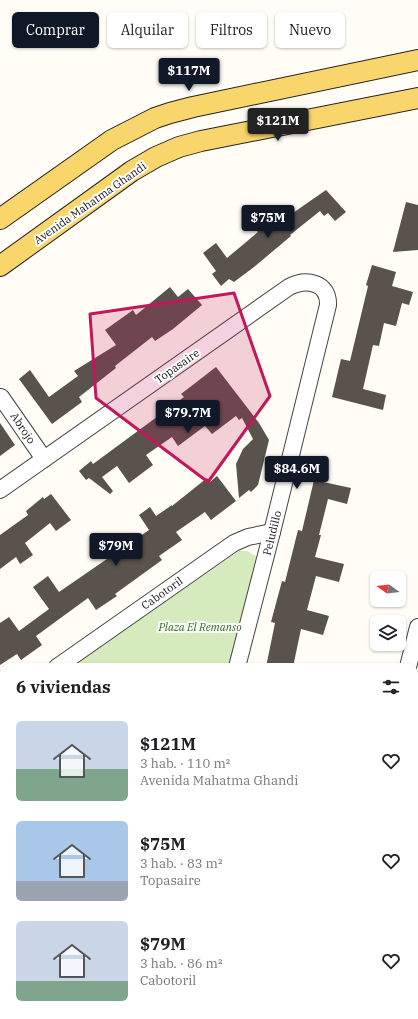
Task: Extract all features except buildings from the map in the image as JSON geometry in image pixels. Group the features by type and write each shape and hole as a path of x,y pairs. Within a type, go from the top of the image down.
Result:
{"main road":[{"path":"0,219 112,140 155,118 170,113 418,60"},
{"name":"Avenida Mahatma Ghandi","path":"0,266 132,171 156,157 179,147 201,141 418,98"}],"street":[{"name":"Topasaire","path":"0,490 296,284 300,282 312,283 320,286 327,295 328,305"},
{"name":"Peludillo","path":"238,663 328,305"},
{"name":"Abrojo","path":"1,397 44,459"},
{"name":"Cabotoril","path":"63,663 234,543 248,537 272,532"},
{"path":"409,663 418,627"}],"highlighted area":[{"path":"234,293 270,396 208,482 96,398 90,314"}],"green space":[{"name":"Plaza El Remanso","path":"239,551 247,551 258,557 233,663 77,663"}]}
